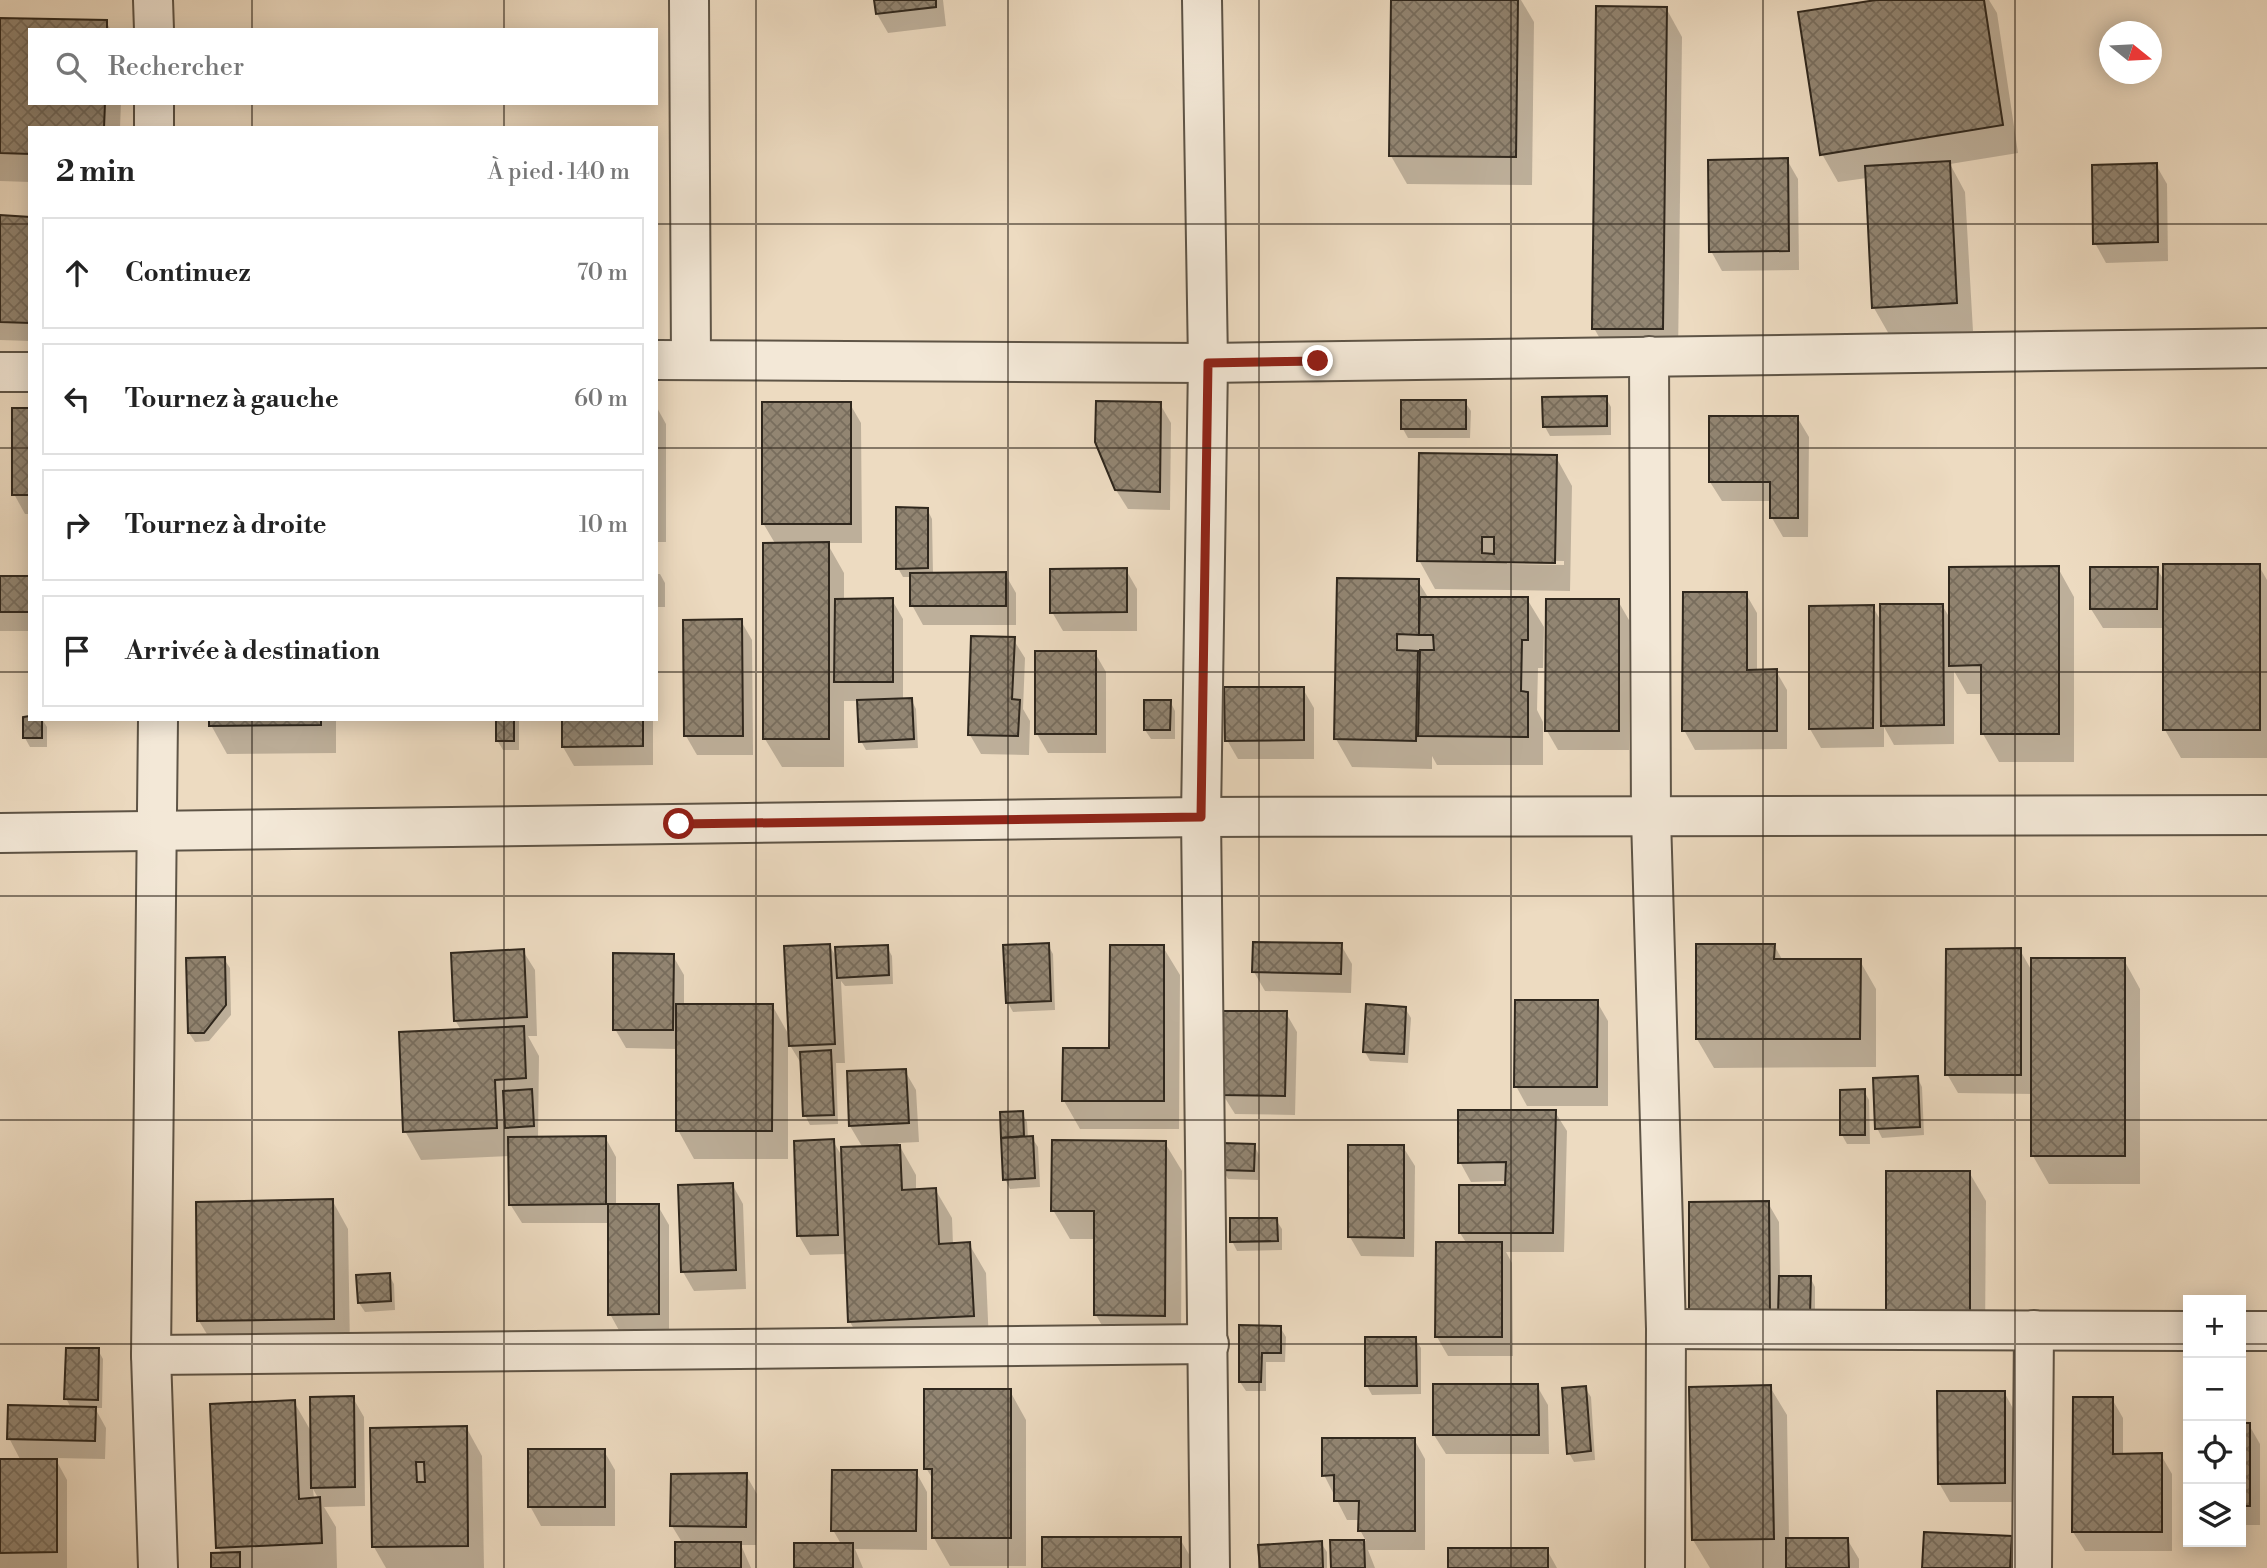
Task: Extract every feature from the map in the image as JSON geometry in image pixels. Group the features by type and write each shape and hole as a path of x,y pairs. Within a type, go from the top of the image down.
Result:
{"street":[{"path":"153,0 153,28"},
{"path":"689,0 674,360 1208,363 2267,348"},
{"path":"1202,0 1208,363 1201,817 1210,1568"},
{"path":"154,105 155,126"},
{"path":"1649,356 1651,818 1666,1329 1665,1568"},
{"path":"0,372 28,372"},
{"path":"158,721 151,1355 158,1568"},
{"path":"0,833 1201,817 2267,816"},
{"path":"1666,1329 2183,1331"},
{"path":"2032,1568 2034,1330"},
{"path":"2246,1331 2267,1331"},
{"path":"151,1355 1209,1344"}],"building":[{"path":"874,0 936,0 936,7 876,14"},
{"path":"1391,0 1518,0 1516,157 1389,156"},
{"path":"1876,0 1984,0 2003,125 1820,155 1798,12"},
{"path":"1596,6 1667,7 1663,329 1592,329"},
{"path":"0,18 107,20 107,28 28,28 28,105 105,105 104,126 28,126 28,154 0,153"},
{"path":"1788,158 1789,251 1709,252 1708,160"},
{"path":"1950,161 1957,303 1872,308 1865,166"},
{"path":"2157,163 2158,242 2093,244 2092,165"},
{"path":"0,215 28,217 28,323 0,322"},
{"path":"1607,396 1607,426 1543,427 1542,397"},
{"path":"1401,400 1466,400 1466,429 1401,429"},
{"path":"1096,401 1161,402 1160,492 1115,490 1095,442"},
{"path":"762,402 851,402 851,524 762,524"},
{"path":"12,408 28,408 28,495 12,495"},
{"path":"1709,416 1798,416 1798,518 1770,518 1770,482 1709,482"},
{"path":"1419,453 1557,455 1555,563 1417,561","holes":["1482,537 1494,537 1494,554 1482,553"]},
{"path":"896,507 928,508 928,568 896,569"},
{"path":"829,542 829,739 763,739 763,543"},
{"path":"2163,564 2260,564 2260,730 2163,730"},
{"path":"2059,566 2059,734 1981,734 1981,665 1949,666 1949,567"},
{"path":"2090,567 2158,567 2157,609 2090,609"},
{"path":"1127,568 1127,612 1050,613 1050,569"},
{"path":"1006,572 1006,606 910,606 910,573"},
{"path":"0,576 28,576 28,612 0,612"},
{"path":"1337,578 1419,579 1419,635 1397,634 1397,650 1418,651 1416,741 1334,739"},
{"path":"1683,592 1747,592 1747,670 1777,669 1777,731 1682,731"},
{"path":"1420,597 1528,597 1528,640 1522,640 1521,691 1528,692 1528,737 1418,736 1420,650 1434,650 1433,635 1419,635"},
{"path":"893,598 893,682 834,682 835,599"},
{"path":"1546,599 1619,599 1619,731 1545,731"},
{"path":"1880,604 1943,604 1944,725 1881,726"},
{"path":"1874,605 1873,728 1809,729 1809,606"},
{"path":"742,619 743,736 684,736 683,620"},
{"path":"971,636 1015,637 1012,699 1020,700 1018,736 968,735"},
{"path":"1035,651 1096,651 1096,734 1035,734"},
{"path":"1224,687 1304,687 1304,740 1225,741"},
{"path":"912,698 914,739 859,742 857,700"},
{"path":"1144,700 1171,700 1170,730 1144,730"},
{"path":"28,716 28,721 42,721 42,738 23,738 23,717"},
{"path":"209,721 321,721 321,725 209,726"},
{"path":"496,721 514,721 514,741 496,741"},
{"path":"562,721 643,721 643,746 562,747"},
{"path":"1253,942 1342,943 1341,974 1252,972"},
{"path":"1049,943 1051,1001 1006,1003 1003,945"},
{"path":"830,944 835,1044 789,1046 784,946"},
{"path":"1696,944 1775,944 1774,959 1861,959 1860,1039 1696,1039"},
{"path":"888,945 889,975 837,978 835,947"},
{"path":"1110,945 1164,945 1164,1101 1062,1101 1063,1048 1109,1048"},
{"path":"2021,948 2021,1075 1945,1075 1946,949"},
{"path":"524,949 527,1017 454,1021 451,953"},
{"path":"613,953 674,954 673,1030 613,1030"},
{"path":"225,957 226,1005 204,1033 188,1033 186,958"},
{"path":"2031,958 2125,958 2125,1156 2031,1156"},
{"path":"1515,1000 1598,1000 1597,1087 1514,1087"},
{"path":"676,1004 773,1004 772,1131 676,1131"},
{"path":"1366,1004 1406,1007 1404,1054 1363,1052"},
{"path":"1223,1011 1287,1011 1285,1096 1222,1095"},
{"path":"524,1026 526,1078 495,1080 497,1128 403,1132 399,1032"},
{"path":"831,1050 834,1115 803,1116 800,1052"},
{"path":"906,1069 909,1123 849,1126 847,1071"},
{"path":"1918,1076 1920,1127 1875,1129 1873,1078"},
{"path":"532,1089 534,1126 505,1128 503,1091"},
{"path":"1865,1089 1865,1135 1840,1135 1840,1090"},
{"path":"1458,1110 1556,1110 1553,1233 1459,1233 1459,1185 1505,1185 1506,1162 1458,1163"},
{"path":"1023,1111 1024,1136 1001,1138 1000,1112"},
{"path":"606,1136 606,1204 509,1205 508,1137"},
{"path":"1033,1136 1035,1178 1003,1180 1001,1138"},
{"path":"834,1139 838,1235 797,1236 794,1141"},
{"path":"1052,1140 1166,1141 1165,1316 1094,1315 1094,1211 1051,1211"},
{"path":"1222,1143 1255,1144 1254,1171 1221,1170"},
{"path":"900,1145 902,1190 936,1188 939,1244 970,1242 974,1316 848,1322 841,1147"},
{"path":"1348,1145 1404,1145 1404,1238 1348,1237"},
{"path":"1886,1171 1970,1171 1970,1312 1886,1312"},
{"path":"733,1183 736,1270 681,1272 678,1185"},
{"path":"333,1199 334,1319 197,1321 196,1202"},
{"path":"1769,1201 1770,1314 1689,1316 1689,1202"},
{"path":"608,1204 659,1204 659,1314 608,1315"},
{"path":"1230,1218 1277,1218 1278,1241 1230,1242"},
{"path":"1436,1242 1502,1242 1502,1337 1435,1337"},
{"path":"390,1273 391,1301 358,1303 356,1275"},
{"path":"1779,1276 1811,1276 1810,1316 1778,1315"},
{"path":"1239,1325 1281,1326 1281,1353 1262,1353 1261,1382 1239,1382"},
{"path":"1365,1337 1416,1337 1417,1386 1365,1386"},
{"path":"66,1348 99,1348 98,1400 64,1399"},
{"path":"1433,1384 1538,1384 1539,1435 1433,1435"},
{"path":"1771,1385 1774,1539 1692,1540 1689,1387"},
{"path":"1586,1386 1591,1451 1567,1454 1562,1388"},
{"path":"924,1389 1011,1389 1011,1538 932,1538 932,1469 924,1469"},
{"path":"1937,1391 2005,1391 2005,1483 1938,1484"},
{"path":"354,1396 355,1487 311,1488 310,1397"},
{"path":"2073,1397 2113,1397 2113,1454 2162,1453 2162,1532 2072,1532"},
{"path":"295,1400 299,1499 320,1497 322,1543 216,1548 210,1404"},
{"path":"8,1405 96,1407 95,1441 7,1439"},
{"path":"2246,1423 2250,1423 2250,1506 2246,1506"},
{"path":"467,1426 468,1546 372,1547 370,1428","holes":["416,1462 424,1462 425,1482 417,1482"]},
{"path":"1322,1438 1415,1438 1415,1531 1358,1531 1359,1501 1334,1501 1334,1475 1322,1476"},
{"path":"528,1449 605,1449 605,1507 528,1507"},
{"path":"0,1459 57,1459 57,1552 0,1553"},
{"path":"832,1470 917,1470 916,1531 831,1531"},
{"path":"747,1473 746,1527 670,1526 671,1474"},
{"path":"1924,1532 2012,1536 2010,1568 1922,1568"},
{"path":"1042,1537 1181,1537 1181,1568 1042,1568"},
{"path":"1786,1538 1848,1538 1849,1568 1786,1568"},
{"path":"1330,1540 1364,1540 1365,1568 1331,1568"},
{"path":"1322,1541 1323,1568 1260,1568 1258,1545"},
{"path":"675,1542 741,1542 741,1568 675,1568"},
{"path":"794,1543 853,1543 853,1568 794,1568"},
{"path":"1448,1548 1548,1548 1548,1568 1448,1568"},
{"path":"240,1552 240,1568 211,1568 211,1553"}],"route":[{"path":"679,824 1201,817 1208,363 1318,361"}]}
